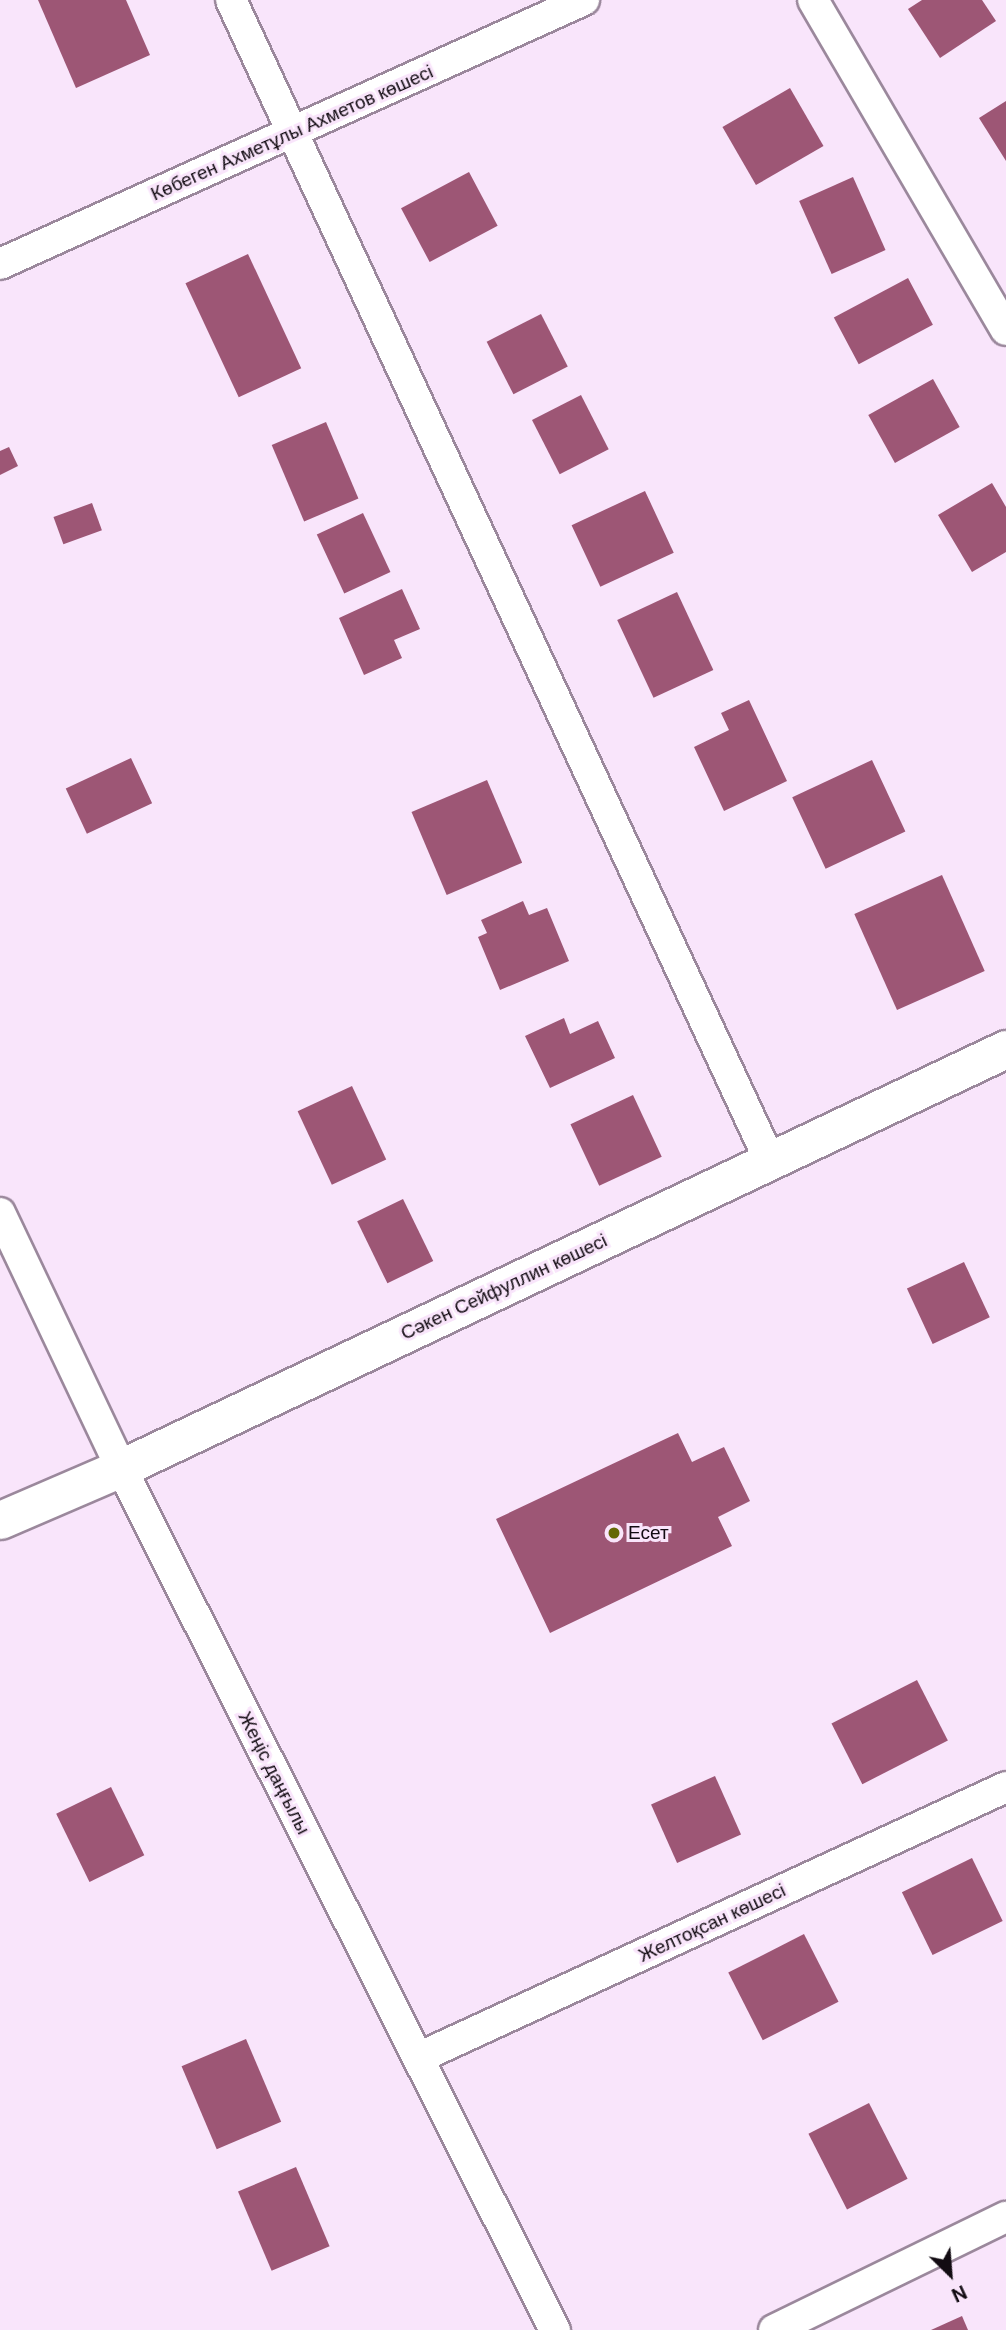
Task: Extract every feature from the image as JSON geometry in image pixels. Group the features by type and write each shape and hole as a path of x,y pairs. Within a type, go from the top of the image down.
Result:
{"street":[{"path":"231,0 770,1161"},
{"name":"Көбеген Ахметұлы Ахметов көшесі","path":"0,264 584,0"},
{"path":"813,0 1006,330"},
{"name":"Сәкен Сейфуллин көшесі","path":"0,1520 121,1468 1006,1049"},
{"name":"Жеңіс даңғылы","path":"0,1213 121,1468 555,2330"},
{"name":"Желтоқсан көшесі","path":"418,2058 1006,1787"},
{"path":"774,2330 1006,2217"}],"building":[{"path":"38,0 126,0 150,55 76,88"},
{"path":"922,0 982,0 996,21 940,58 908,9"},
{"path":"790,88 824,146 756,185 722,127"},
{"path":"1006,101 1006,161 979,118"},
{"path":"469,172 498,226 430,262 401,208"},
{"path":"853,177 886,250 832,274 799,201"},
{"path":"248,254 301,368 239,397 185,283"},
{"path":"908,278 933,325 859,364 834,317"},
{"path":"541,314 568,367 513,394 487,342"},
{"path":"933,379 960,427 895,463 868,415"},
{"path":"581,395 609,449 560,474 532,420"},
{"path":"326,422 358,498 304,521 272,445"},
{"path":"9,447 18,466 0,475 0,451"},
{"path":"992,483 1006,507 1006,552 972,572 938,515"},
{"path":"645,491 674,553 600,587 572,525"},
{"path":"92,503 102,530 63,544 53,517"},
{"path":"363,513 390,572 344,593 317,535"},
{"path":"402,589 420,629 394,640 402,658 364,675 339,618"},
{"path":"677,592 713,670 654,698 617,620"},
{"path":"749,700 787,781 724,811 694,747 729,730 721,713"},
{"path":"131,758 152,803 87,834 66,788"},
{"path":"872,760 905,832 826,869 792,797"},
{"path":"487,780 522,863 447,895 412,812"},
{"path":"942,875 985,971 897,1010 854,914"},
{"path":"523,901 529,915 547,908 569,961 500,990 478,937 487,933 481,920"},
{"path":"564,1018 570,1034 598,1021 615,1058 550,1088 525,1036"},
{"path":"352,1086 386,1159 332,1185 298,1111"},
{"path":"633,1095 662,1157 599,1186 570,1124"},
{"path":"403,1199 433,1261 387,1283 357,1221"},
{"path":"964,1262 990,1317 933,1344 907,1289"},
{"name":"Есет","path":"678,1433 692,1462 724,1447 750,1501 718,1517 732,1546 550,1633 496,1519"},
{"path":"917,1680 948,1741 862,1784 831,1724"},
{"path":"715,1776 741,1834 677,1863 651,1804"},
{"path":"111,1787 144,1855 89,1882 56,1814"},
{"path":"972,1858 1003,1921 933,1955 902,1892"},
{"path":"804,1934 839,2002 763,2040 728,1973"},
{"path":"246,2039 281,2122 217,2149 182,2066"},
{"path":"869,2103 908,2179 847,2210 808,2134"},
{"path":"296,2167 330,2246 272,2271 238,2192"},
{"path":"962,2316 968,2330 931,2330"}],"place":[{"name":"Есет","path":"614,1533"}]}
